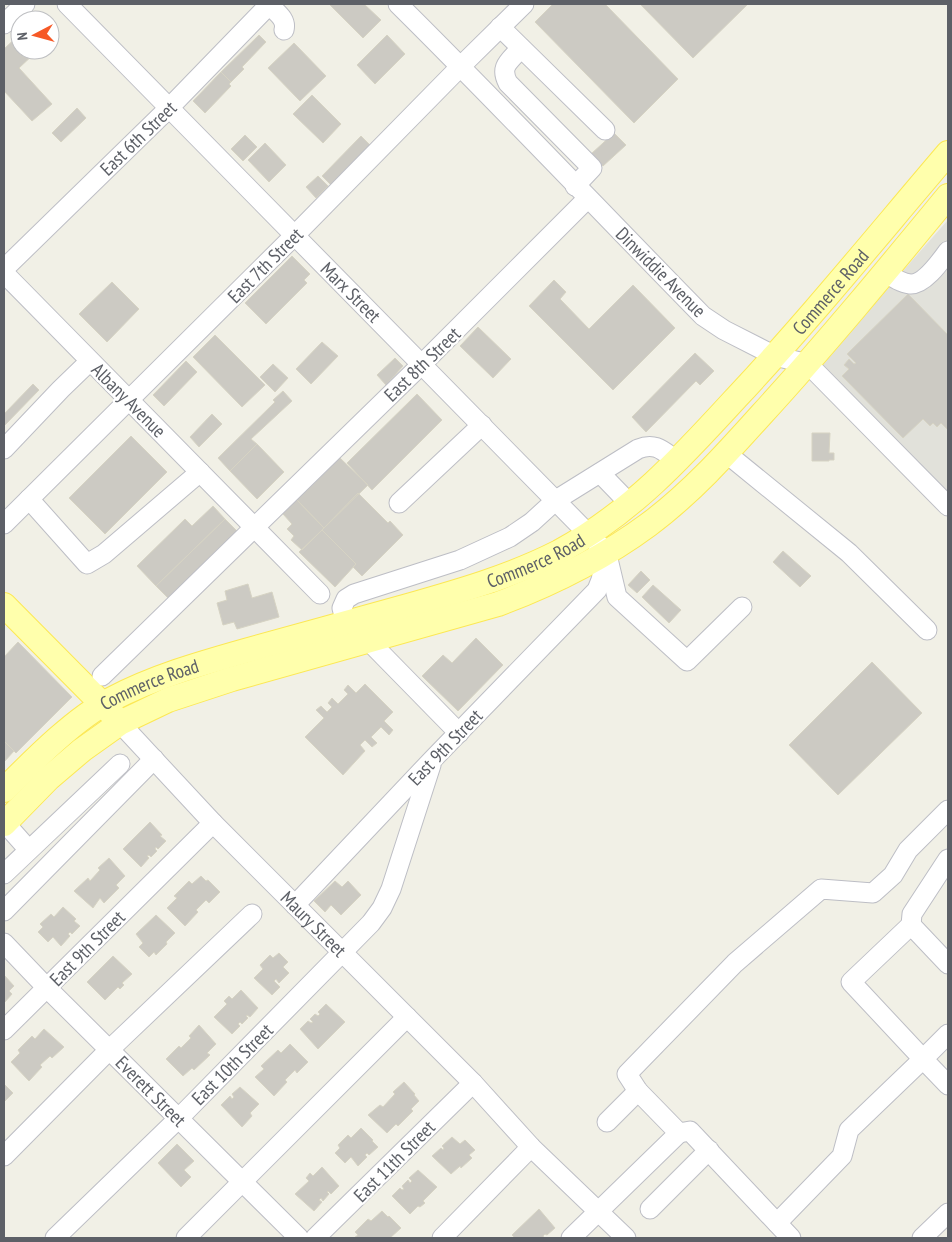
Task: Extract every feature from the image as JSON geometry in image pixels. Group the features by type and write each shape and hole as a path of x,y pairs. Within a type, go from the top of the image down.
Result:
{"main road":[{"name":"Commerce Road","path":"4,790 46,750 103,704 150,682 179,670 427,600 512,573 559,552 590,534 631,505 678,461 775,356 948,153"},
{"name":"Commerce Road","path":"4,823 68,761 120,723 168,700 192,691 452,618 518,596 566,575 607,553 669,508 726,453 808,364 884,272 946,202"},
{"name":"Maury Street","path":"4,605 120,723"}],"street":[{"path":"4,24 25,4"},
{"name":"Marx Street","path":"67,4 607,553"},
{"name":"Dinwiddie Avenue","path":"398,4 461,66 703,316 724,330 775,356 808,364"},
{"name":"East 7th Street","path":"4,524 295,236 524,4"},
{"path":"270,5 284,20 284,30"},
{"name":"East 6th Street","path":"4,269 169,108 270,5"},
{"path":"500,28 605,130"},
{"name":"East 8th Street","path":"254,526 422,364 581,192 592,168 508,83 503,75 504,68 521,48"},
{"path":"884,272 899,281 912,284 920,281 936,268 948,251"},
{"name":"Albany Avenue","path":"4,273 320,594"},
{"path":"4,449 90,361"},
{"path":"808,364 948,506"},
{"path":"399,503 482,425"},
{"path":"459,733 349,622 342,608 346,599 354,594 460,560 510,537 532,522 556,500 646,446 662,449 678,461"},
{"path":"726,453 849,552 927,630"},
{"path":"29,499 86,564 104,554 200,472"},
{"path":"600,473 631,505"},
{"path":"102,676 254,526"},
{"path":"607,553 617,597 687,661 742,607"},
{"name":"East 9th Street","path":"295,905 597,590 607,553"},
{"path":"417,573 427,600"},
{"path":"294,637 300,660"},
{"name":"Maury Street","path":"120,723 213,823 473,1083 531,1147 626,1238"},
{"name":"East 10th Street","path":"55,1238 179,1118 370,924 382,908 391,889 433,759"},
{"path":"4,911 154,760"},
{"path":"4,874 120,764"},
{"path":"679,1133 638,1091 628,1074 736,963 821,889 873,893 893,875 908,850 948,810"},
{"path":"4,823 28,850"},
{"name":"East 9th Street","path":"4,1030 213,823"},
{"path":"948,859 912,914 911,925 851,982 948,1085"},
{"path":"4,1156 109,1050 252,914"},
{"path":"911,925 948,964"},
{"name":"Everett Street","path":"4,942 46,988 299,1238"},
{"path":"186,1238 407,1017"},
{"path":"777,1223 842,1156 849,1130 948,1034"},
{"name":"East 11th Street","path":"315,1238 473,1083"},
{"path":"607,1122 638,1091"},
{"path":"571,1238 679,1133 690,1131 791,1238"},
{"path":"442,1238 531,1147"},
{"path":"650,1209 709,1150"},
{"path":"922,1238 948,1213"}],"shaded area":[{"path":"948,220 948,501 816,369"}],"building":[{"path":"329,4 364,4 381,20 363,38"},
{"path":"553,4 605,4 678,79 634,123 535,22"},
{"path":"640,4 748,4 693,58"},
{"path":"259,35 266,42 242,67 244,69 231,82 221,72"},
{"path":"387,35 405,54 375,84 357,65"},
{"path":"10,43 10,60 28,60 19,68 52,104 32,121 4,91 4,49"},
{"path":"294,43 326,76 300,101 268,68"},
{"path":"221,72 231,82 229,84 231,86 205,113 193,101"},
{"path":"312,95 341,124 323,143 293,114"},
{"path":"77,108 86,118 61,142 52,133"},
{"path":"614,133 626,145 603,166 591,154"},
{"path":"245,135 257,147 243,161 231,149"},
{"path":"361,136 372,147 333,187 322,176"},
{"path":"265,143 286,165 269,182 248,160"},
{"path":"318,176 328,186 316,198 306,187"},
{"path":"292,256 310,274 304,280 307,283 266,324 245,303"},
{"path":"554,280 566,292 560,299 589,329 633,285 675,328 613,390 529,306"},
{"path":"112,282 139,309 107,342 79,314"},
{"path":"908,294 948,335 948,430 941,423 937,427 933,423 930,426 923,419 903,438 842,376 849,369 844,365 849,359 854,364 856,363 847,354"},
{"path":"478,327 511,359 493,378 460,346"},
{"path":"215,335 265,385 242,407 193,357"},
{"path":"322,342 338,356 311,384 296,369"},
{"path":"695,353 714,371 700,385 696,381 646,432 632,417"},
{"path":"395,358 403,366 386,385 377,375"},
{"path":"186,361 197,372 164,406 153,395"},
{"path":"273,364 288,378 275,392 260,377"},
{"path":"33,384 39,390 4,426 4,414"},
{"path":"283,391 292,401 251,439 257,444 230,471 218,458 275,402 273,400"},
{"path":"417,394 442,420 372,490 347,463"},
{"path":"212,414 222,424 199,447 190,437"},
{"path":"812,433 830,433 829,453 834,453 834,460 812,461"},
{"path":"131,436 167,472 105,534 69,498"},
{"path":"257,444 284,472 257,499 230,471"},
{"path":"340,458 368,485 324,528 297,500"},
{"path":"358,493 403,535 362,576 353,567 356,564 322,530"},
{"path":"297,500 324,528 302,550 291,540 294,536 287,529 292,524 283,514"},
{"path":"213,506 225,519 156,586 137,566 185,519 192,526"},
{"path":"225,519 238,532 169,599 156,586"},
{"path":"322,530 356,564 335,587 299,552"},
{"path":"783,551 811,576 800,587 773,562"},
{"path":"641,571 650,580 637,593 628,585"},
{"path":"248,584 252,598 272,592 279,617 237,629 234,622 223,625 217,603 227,600 225,591"},
{"path":"653,585 681,610 669,623 642,597"},
{"path":"476,638 503,665 458,711 422,676 443,655 452,663"},
{"path":"18,642 72,697 16,753 4,741 4,657"},
{"path":"872,662 922,713 838,795 789,745"},
{"path":"365,684 393,712 384,721 393,730 389,735 381,727 371,737 377,743 372,747 365,740 360,745 365,751 343,775 305,737 324,718 316,710 321,706 327,712 332,707 328,703 332,698 338,704 348,694 344,690 348,685 356,693"},
{"path":"4,741 14,751 4,762"},
{"path":"150,822 166,841 158,849 156,847 157,851 151,857 147,856 149,858 141,867 123,849"},
{"path":"109,858 125,876 116,885 119,888 104,903 100,898 93,908 74,891 88,878 90,881 100,870 98,868"},
{"path":"201,876 220,892 209,903 206,900 185,926 167,908 177,898 174,896 189,881 192,884"},
{"path":"335,881 342,887 348,881 361,895 341,915 331,905 325,912 314,901"},
{"path":"63,907 76,919 74,921 80,926 72,934 70,932 68,934 70,936 61,946 53,937 48,942 38,932 43,927 40,924 51,914 54,917"},
{"path":"156,915 175,933 156,955 154,952 149,957 139,947 143,943 136,934"},
{"path":"279,953 288,962 283,967 289,973 279,983 276,979 274,981 280,987 272,995 254,978 263,969 260,965 270,955 273,958"},
{"path":"113,956 132,974 122,983 124,985 120,989 118,987 105,1000 87,982"},
{"path":"4,975 14,986 9,991 12,994 4,1003"},
{"path":"241,990 258,1008 250,1017 246,1016 248,1018 242,1024 240,1022 238,1024 240,1026 232,1034 214,1017 227,1004 224,1001 229,996 232,999"},
{"path":"326,1004 345,1022 318,1049 300,1029 308,1021 313,1022 310,1019 315,1014 318,1016 320,1014 318,1012"},
{"path":"199,1025 216,1044 207,1053 210,1055 194,1070 192,1068 183,1076 166,1059 179,1046 181,1048 191,1038 189,1036"},
{"path":"44,1029 64,1047 52,1058 50,1056 40,1065 42,1067 29,1081 11,1062 20,1053 18,1050 32,1036 35,1039"},
{"path":"290,1044 308,1062 297,1073 295,1070 285,1080 287,1082 274,1096 255,1077 264,1069 261,1066 278,1050 281,1053"},
{"path":"404,1082 419,1101 411,1109 413,1111 398,1126 396,1124 387,1133 368,1115 380,1105 383,1107 395,1094 393,1092"},
{"path":"4,1084 13,1093 4,1102"},
{"path":"240,1087 259,1104 250,1113 252,1116 242,1127 221,1105 230,1096 232,1099 234,1097 232,1094"},
{"path":"361,1128 378,1147 369,1155 367,1153 365,1155 367,1157 358,1166 351,1157 345,1163 335,1153 340,1148 338,1145 348,1135 351,1138"},
{"path":"452,1137 460,1144 465,1140 475,1150 469,1155 472,1158 451,1174 432,1156 441,1148 443,1150 442,1146"},
{"path":"177,1144 194,1161 184,1170 191,1177 181,1187 158,1163"},
{"path":"322,1167 339,1186 331,1194 328,1191 329,1194 323,1201 321,1198 319,1200 322,1202 314,1211 295,1194 309,1181 306,1178 310,1173 313,1176"},
{"path":"418,1170 437,1187 423,1201 425,1203 420,1207 418,1206 410,1214 392,1196 400,1188 404,1189 402,1186 408,1180 410,1183 412,1181 409,1178"},
{"path":"539,1209 555,1228 547,1235 545,1234 544,1238 515,1238 512,1235"},
{"path":"382,1211 401,1228 390,1238 354,1238 358,1235 355,1232 368,1219 371,1221"}]}
